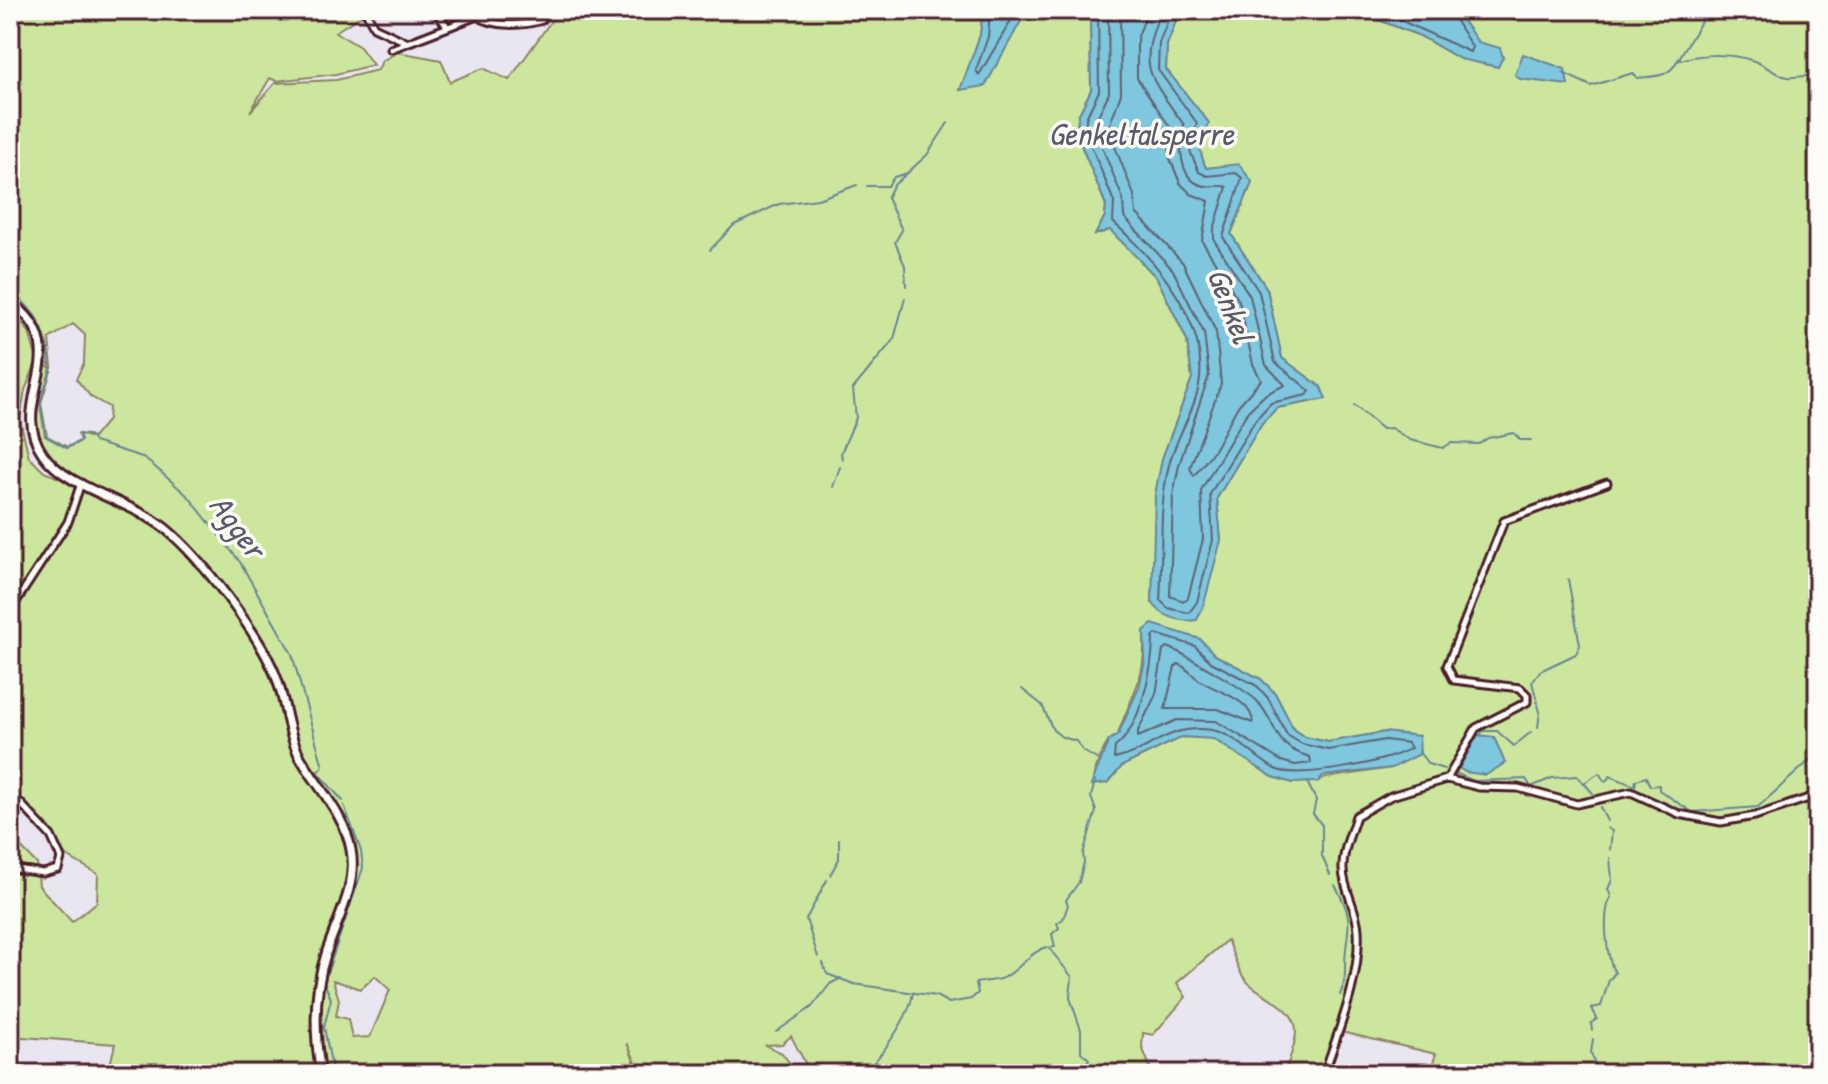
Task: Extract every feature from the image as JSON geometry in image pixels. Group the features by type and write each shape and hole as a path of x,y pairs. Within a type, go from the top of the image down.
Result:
{"main road":[{"path":"10,301 36,327 42,346 43,366 32,403 34,435 50,463 136,508 167,529 213,580 271,665 296,748 346,833 352,852 351,877 322,968 316,1001 321,1074"}],"street":[{"path":"365,10 374,27 407,42"},
{"path":"435,10 446,25"},
{"path":"391,49 446,25 477,16 487,23 519,25 542,20"},
{"path":"10,611 68,522 82,482"},
{"path":"1447,779 1476,728 1527,702 1527,695 1520,688 1454,680 1447,666 1504,521 1607,483"},
{"path":"1324,1074 1350,992 1358,944 1357,920 1343,871 1344,854 1356,816 1391,796 1447,779 1479,787 1518,788 1577,804 1631,792 1679,814 1721,822 1755,816 1818,795"},
{"path":"10,792 61,852 60,866 55,871 10,868"}],"green space":[{"path":"10,10 362,10 364,14 335,32 360,47 373,65 336,74 276,81 270,78 250,112 275,83 336,80 378,70 382,61 398,52 441,60 450,82 483,68 509,80 559,10 983,10 980,35 961,90 1021,21 1021,10 1090,10 1091,90 1078,116 1077,135 1106,205 1105,216 1096,234 1110,229 1157,278 1187,340 1192,378 1162,459 1152,602 1221,540 1217,498 1262,423 1277,408 1325,399 1321,387 1282,358 1267,289 1231,234 1252,183 1239,165 1206,168 1200,145 1209,123 1166,69 1167,45 1180,10 1353,10 1420,36 1460,59 1478,42 1455,10 1818,10 1818,1074 1482,1074 1483,1063 1480,1074 1429,1074 1436,1054 1337,1031 1323,1074 1285,1074 1296,1037 1294,1022 1283,1007 1256,989 1242,975 1227,940 1177,983 1186,997 1153,1035 1143,1033 1142,1047 1153,1074 811,1074 791,1036 782,1044 765,1045 782,1053 791,1065 775,1069 775,1074 641,1074 627,1043 639,1074 108,1074 115,1044 10,1036 10,836 37,864 39,886 72,922 97,902 98,874 65,855 10,790 10,308 29,332 37,360 25,390 20,420 29,457 44,472 135,509 164,531 136,507 70,473 43,450 36,434 34,414 46,366 52,368 41,403 47,436 67,447 80,441 78,434 93,438 108,420 109,407 91,397 76,379 84,363 85,335 73,324 49,339 52,366 47,363 36,326 10,297","holes":["1144,631 1199,639 1215,655 1261,679 1275,693 1294,730 1305,737 1328,742 1385,732 1392,768 1293,783 1273,777 1213,738 1182,737 1122,766 1108,783 1093,783 1102,753 1108,742 1117,735 1138,684 1143,662","375,976 390,990 370,1037 352,1038 348,1019 336,1016 339,1000 333,980 361,989"]}],"water":[{"name":"Genkeltalsperre","path":"983,10 1021,10 1021,21 985,86 960,90 980,35"},
{"name":"Genkeltalsperre","path":"1090,10 1180,10 1167,45 1166,69 1209,123 1200,145 1206,168 1239,164 1252,182 1231,234 1267,289 1282,358 1321,387 1326,399 1277,408 1262,423 1217,498 1221,540 1197,620 1172,617 1152,602 1155,494 1162,459 1192,378 1187,340 1157,278 1110,230 1095,235 1105,216 1106,205 1077,135 1078,116 1091,90"},
{"path":"1353,10 1455,10 1478,42 1500,48 1503,57 1498,67 1460,59 1420,36"},
{"path":"1523,54 1565,69 1568,85 1520,79 1515,75"},
{"path":"1152,624 1200,639 1215,655 1261,679 1275,693 1294,730 1305,737 1328,742 1385,732 1419,736 1420,754 1392,768 1323,776 1318,782 1293,783 1273,777 1213,739 1182,737 1122,766 1108,783 1091,785 1109,740 1118,735 1139,687 1145,661 1144,631"},
{"path":"1478,735 1494,737 1505,763 1486,775 1459,768"}],"waterway":[{"path":"1678,60 1708,10"},
{"path":"1563,73 1591,86 1633,73 1637,78 1660,75 1670,71 1677,61 1716,55 1754,61 1788,77 1818,75"},
{"path":"906,286 905,266 895,242 902,230 887,198 893,186 927,155 948,123"},
{"path":"867,186 888,186 894,177 908,173"},
{"path":"710,250 734,225 779,204 818,199 857,185"},
{"name":"Agger","path":"10,288 39,322 46,339 50,364"},
{"path":"842,459 841,453 856,418 853,389 894,339 905,298"},
{"name":"Agger","path":"51,368 40,403 45,436 67,448 81,441 79,434 89,435 94,442 142,457 189,497 240,562 292,654 323,767 317,772 343,801"},
{"path":"1354,405 1382,429 1391,428 1410,440 1443,448 1451,443 1479,444 1488,438 1514,433 1520,440 1531,440"},
{"path":"833,487 840,467"},
{"path":"1538,727 1540,712 1532,682 1540,671 1576,654 1580,645 1568,579"},
{"path":"1022,689 1042,705 1053,730 1062,737 1076,741 1083,751 1100,761"},
{"path":"1480,735 1483,731 1497,731 1514,746 1531,732"},
{"name":"Genkel","path":"1419,752 1428,764 1444,769"},
{"name":"Genkel","path":"1455,773 1474,781 1526,779 1531,787 1552,778 1577,776 1584,783 1599,773 1605,782 1610,776 1635,786 1636,780 1646,777 1650,786 1659,785 1659,790 1692,812 1758,807 1818,753"},
{"path":"1079,1074 1089,1059 1081,1052 1081,1030 1070,998 1072,977 1049,948 1055,947 1052,934 1059,928 1057,923 1063,919 1068,905 1066,900 1079,882 1083,854 1096,811 1091,797 1095,781"},
{"path":"1307,782 1316,800 1313,814 1322,825 1322,856 1330,875"},
{"path":"1584,783 1597,798"},
{"name":"Agger","path":"333,1074 324,1027 331,999 324,982 363,868 361,851 344,805"},
{"path":"1600,807 1607,821"},
{"path":"1607,828 1612,831 1610,850"},
{"path":"830,875 839,859 839,839"},
{"path":"1592,1030 1591,1023 1597,1019 1592,1008 1601,1006 1609,980 1615,973 1606,935 1611,897 1608,889 1612,880 1610,858"},
{"path":"818,957 806,919 827,880"},
{"path":"1335,885 1346,909 1349,925 1340,995"},
{"path":"823,963 827,974 854,984 936,996 949,1003 971,999 978,993 976,983 1003,978 1047,947"},
{"path":"776,1032 812,1007 830,984 841,978"},
{"path":"863,1074 901,1024 913,992"},
{"path":"1593,1039 1591,1053 1599,1074"}]}
